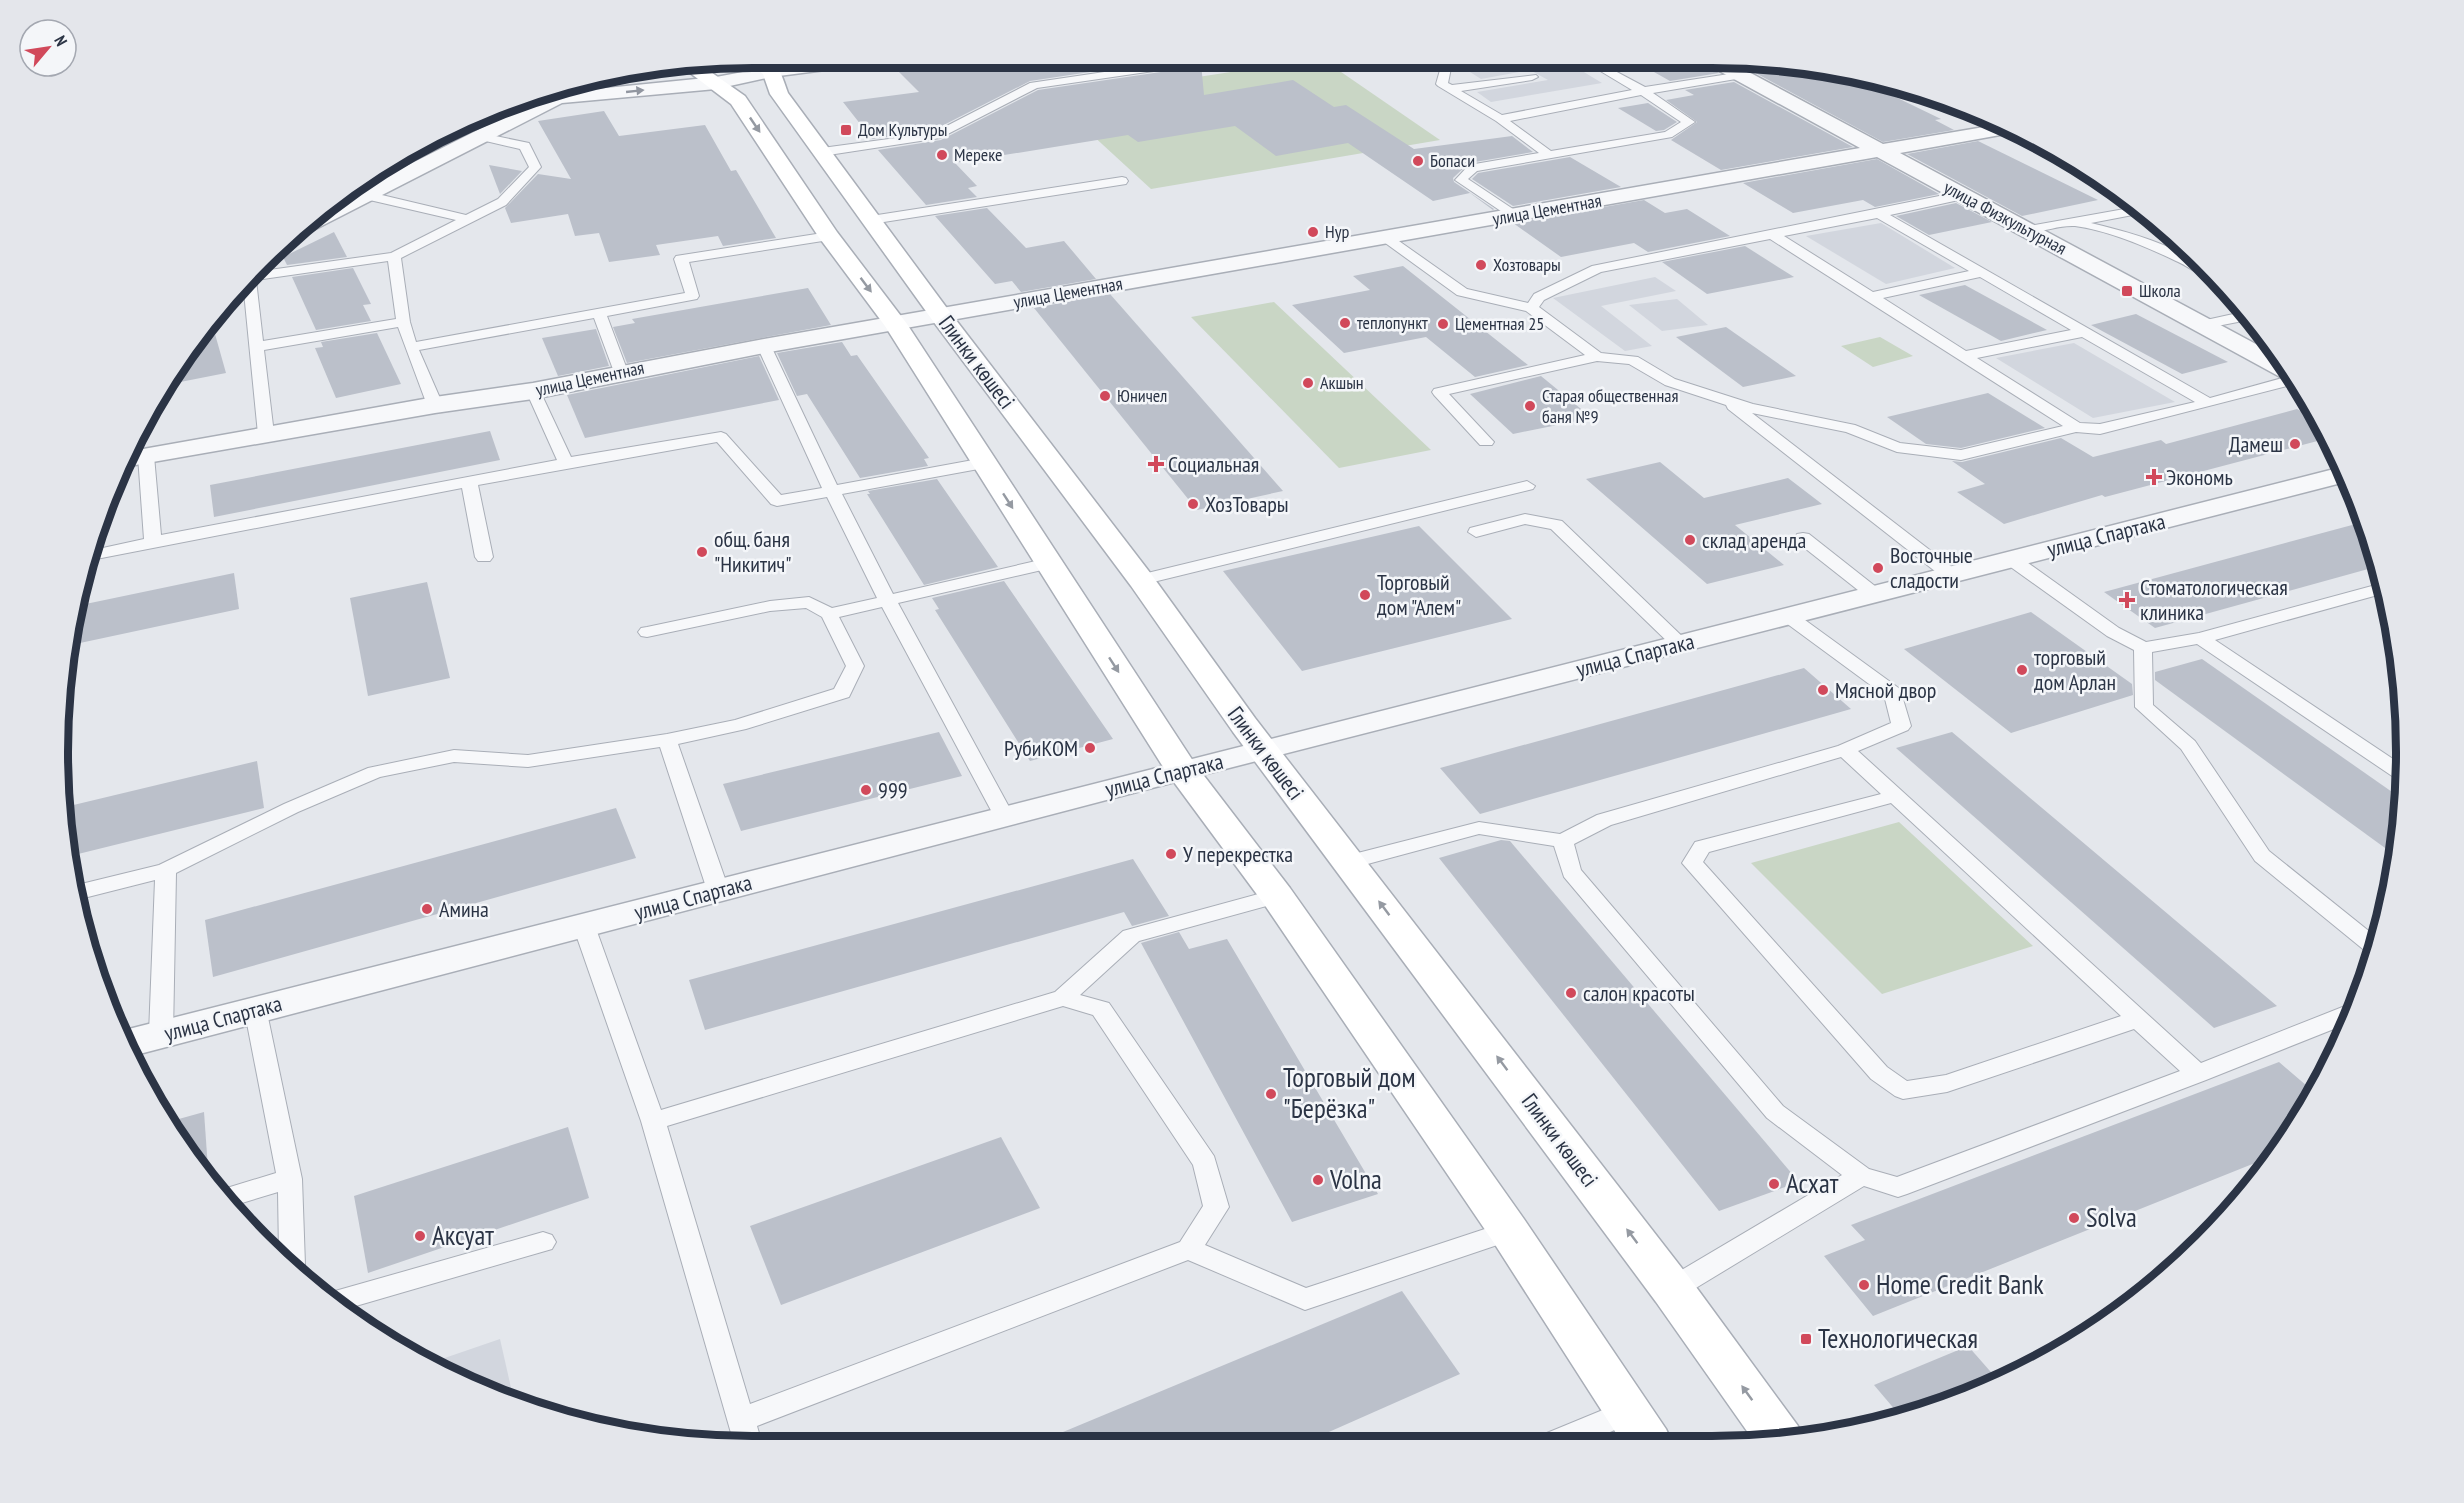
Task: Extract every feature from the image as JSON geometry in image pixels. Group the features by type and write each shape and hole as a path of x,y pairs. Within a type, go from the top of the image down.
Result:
{"main road":[{"name":"Глинки көшесі","path":"781,67 779,94 870,220 1141,580 1264,750 1672,1289 1775,1432"},
{"name":"Глинки көшесі","path":"697,70 738,99 830,236 895,324 1182,770 1277,896 1509,1230 1644,1436"}],"street":[{"path":"577,90 716,82 777,67"},
{"name":"улица Физкультурная","path":"1727,68 2277,365"},
{"path":"331,212 481,137 553,97"},
{"name":"улица Цементная","path":"137,458 435,405 533,391 621,372 764,346 1997,130"},
{"name":"улица Спартака","path":"132,1041 1182,770 2338,476"}],"lane":[{"path":"822,152 936,136 1034,85 1160,67"},
{"path":"1446,67 1442,84 1500,119 1549,155"},
{"path":"1514,216 1461,180 1473,168 1668,135 1689,122 1643,91 1599,67"},
{"path":"1500,119 1643,91 1742,75"},
{"path":"1450,89 1532,77"},
{"path":"262,274 394,256 502,202 535,167 525,146 481,137"},
{"path":"870,220 1122,181"},
{"path":"365,195 467,219"},
{"path":"1531,308 1539,297 1597,269 1879,214 1964,195"},
{"path":"2029,230 2132,211"},
{"path":"1879,214 2208,403"},
{"path":"2073,222 2117,232 2161,249 2193,265"},
{"path":"1773,235 2076,427"},
{"path":"411,347 692,296 688,276 681,259 830,236"},
{"path":"1384,237 1462,292 1531,308 1597,357"},
{"path":"394,256 403,322 435,405"},
{"path":"1870,297 1981,273"},
{"path":"250,287 266,434"},
{"path":"599,312 621,372"},
{"path":"2202,325 2240,317"},
{"path":"256,347 403,322"},
{"path":"1964,356 2084,332"},
{"path":"764,346 832,491 887,600 1004,816"},
{"path":"1486,442 1439,392 1597,357 1633,360 1670,381 1749,408 1850,428 1897,447 1961,455 2076,427 2100,429 2287,381"},
{"path":"533,391 566,463"},
{"path":"1723,399 1951,575"},
{"path":"97,554 469,481 721,437 777,501 984,463"},
{"path":"137,458 153,542"},
{"path":"469,481 484,557"},
{"path":"1141,580 1527,486"},
{"path":"1476,532 1525,519 1556,525 1680,644"},
{"path":"1803,538 1874,594"},
{"path":"2011,559 2113,632 2143,648 2200,638 2377,590"},
{"path":"829,614 1049,564"},
{"path":"82,891 166,870 291,808 375,772 453,756 528,761 667,740 739,725 842,693 855,666 829,614 809,602 770,606 647,632"},
{"path":"1349,862 1479,828 1563,841 1604,820 1845,750 1901,726 1893,693 1788,616"},
{"path":"2200,638 2396,770"},
{"path":"2143,648 2144,707 2188,745 2262,856 2369,942"},
{"path":"667,740 718,890"},
{"path":"1845,750 2198,1074"},
{"path":"1895,796 1702,847 1692,863 1879,1073 1903,1090 1947,1083 2138,1019"},
{"path":"1563,841 1571,872 1775,1112 1861,1176 1898,1187 2198,1074 2343,1016"},
{"path":"160,1034 166,870"},
{"path":"653,1121 1063,998 1131,936 1277,896"},
{"path":"584,926 653,1121 744,1430 1189,1249 1216,1206 1205,1163 1101,1009 1063,998"},
{"path":"255,1008 290,1179 292,1257"},
{"path":"1672,1289 1861,1176"},
{"path":"232,1196 290,1179"},
{"path":"1189,1249 1305,1299 1509,1230"},
{"path":"342,1299 543,1242"},
{"path":"1571,1436 1627,1412"}],"shaded area":[{"path":"1462,67 1576,67 1602,83 1491,102 1477,92 1548,80 1530,70 1481,79"},
{"path":"1881,223 1955,268 1886,284 1806,236"},
{"path":"1655,277 1676,291 1601,306 1652,346 1625,351 1553,298"},
{"path":"1677,299 1708,325 1662,331 1629,305"},
{"path":"2074,343 2175,402 2093,418 1996,358"},
{"path":"500,1339 512,1391 490,1383 439,1360"}],"green space":[{"path":"1265,67 1334,67 1440,140 1151,189 1053,99"},
{"name":"Акшын","path":"1274,302 1431,450 1339,468 1191,317"},
{"path":"1880,337 1913,356 1873,367 1841,346"},
{"path":"1899,822 2033,946 1882,994 1751,863"}],"building":[{"path":"909,67 1123,67 1030,81 932,131 872,139 843,102 919,92 896,69"},
{"path":"1201,67 1204,95 1293,80 1334,107 1346,105 1414,149 1512,136 1533,152 1469,163 1453,178 1454,182 1494,209 1493,210 1470,193 1433,201 1348,143 1276,156 1235,126 1138,142 1128,135 955,163 977,186 968,188 977,197 926,205 878,150 941,140 1038,90"},
{"path":"1645,67 1709,67 1719,73 1670,81"},
{"path":"1747,69 1802,73 1877,88 1941,119 1935,120 1954,130 1883,142"},
{"path":"1734,82 1853,147 1721,170 1671,140 1697,122 1666,100 1694,95 1685,90"},
{"path":"1648,103 1677,122 1664,130 1656,131 1618,108"},
{"path":"604,111 619,136 705,125 731,171 736,170 776,238 723,246 718,236 656,245 660,255 609,262 599,233 575,236 568,214 511,223 505,208 538,174 571,179 538,121"},
{"path":"1978,141 2098,200 2022,216 1907,154"},
{"path":"1570,157 1621,187 1513,206 1472,179 1478,173"},
{"path":"1877,159 1939,194 1875,207 1863,200 1793,213 1743,183"},
{"path":"489,165 522,171 500,194"},
{"path":"1644,200 1665,213 1687,209 1730,236 1648,252 1634,243 1561,257 1513,223"},
{"path":"1956,203 1992,222 1929,235 1896,216"},
{"path":"987,208 1026,248 1064,241 1096,279 1021,292 1012,281 995,284 935,216"},
{"path":"334,232 347,257 287,265 283,257"},
{"path":"1745,246 1794,277 1707,294 1662,262"},
{"path":"1403,266 1528,365 1475,377 1426,337 1344,353 1292,305 1370,290 1353,276"},
{"path":"353,268 371,304 363,305 371,321 316,330 292,277"},
{"path":"1965,285 2047,330 2001,341 1919,295"},
{"path":"808,288 831,325 627,363 613,327 635,323 632,319"},
{"path":"1110,294 1283,491 1197,510 1034,308"},
{"path":"2136,314 2228,362 2182,374 2091,325"},
{"path":"1726,327 1796,376 1743,387 1676,337"},
{"path":"596,329 609,366 558,376 542,338"},
{"path":"377,333 401,384 336,398 315,348 323,347 321,342"},
{"path":"215,334 226,373 175,383 183,371 209,335"},
{"path":"842,342 851,356 857,355 929,458 924,459 928,466 860,478 807,394 797,396 777,353"},
{"path":"759,356 779,400 585,438 567,395"},
{"name":"Старая общественная баня №9","path":"1541,376 1592,418 1513,434 1470,394"},
{"path":"1988,393 2045,428 1961,448 1926,444 1887,417"},
{"path":"2297,409 2308,415 2321,440 2105,497 2102,495 2004,524 1957,492 1985,484 1952,461 1962,462 2061,438 2093,457 2161,440 2166,444"},
{"path":"490,431 500,460 214,517 210,485"},
{"path":"1660,462 1704,498 1788,478 1822,504 1735,525 1784,565 1707,584 1586,479"},
{"path":"937,479 998,567 924,585 867,494 870,494 868,491"},
{"path":"2357,524 2371,568 2155,628 2104,592"},
{"name":"Торговый дом \"Алем\"","path":"1419,526 1512,619 1302,671 1223,571"},
{"path":"234,573 239,609 76,644 84,604"},
{"path":"1004,581 1113,739 1030,761 935,610 939,609 932,598"},
{"path":"427,582 450,678 368,696 350,598"},
{"name":"торговый дом Арлан","path":"2031,612 2132,684 2133,695 2011,733 1904,649"},
{"path":"2202,659 2395,794 2389,851 2155,680 2155,672"},
{"path":"1804,668 1851,709 1480,814 1440,768"},
{"path":"939,732 962,776 741,831 723,784"},
{"path":"1952,732 2277,1006 2214,1028 1896,748"},
{"path":"257,761 264,808 75,855 70,806"},
{"path":"616,808 636,858 213,977 205,920"},
{"path":"1501,840 1510,841 1799,1182 1719,1211 1439,858"},
{"path":"1133,859 1169,916 1132,926 1124,912 705,1030 689,980"},
{"path":"1179,932 1189,949 1227,939 1378,1194 1292,1222 1141,943"},
{"path":"2279,1062 2309,1087 2260,1161 1873,1316 1824,1256 1865,1240 1851,1225"},
{"path":"204,1112 208,1166 183,1132 175,1120"},
{"name":"Аксуат","path":"568,1127 589,1198 368,1273 354,1196"},
{"path":"1001,1137 1040,1208 781,1305 750,1226"},
{"path":"1402,1291 1460,1374 1320,1436 1053,1436"},
{"path":"1968,1346 1993,1375 1932,1399 1895,1410 1874,1385"}],"place":[{"name":"Дом Культуры","path":"846,130"},
{"name":"Мереке","path":"942,155"},
{"name":"Бопаси","path":"1418,161"},
{"name":"Нур","path":"1313,232"},
{"name":"Хозтовары","path":"1481,265"},
{"name":"Школа","path":"2127,291"},
{"name":"теплопункт","path":"1345,323"},
{"name":"Цементная 25","path":"1443,324"},
{"name":"Акшын","path":"1308,383"},
{"name":"Юничел","path":"1105,396"},
{"name":"Старая общественная баня №9","path":"1530,406"},
{"name":"Дамеш","path":"2295,444"},
{"name":"Социальная","path":"1156,464"},
{"name":"Экономь","path":"2154,477"},
{"name":"ХозТовары","path":"1193,504"},
{"name":"склад аренда","path":"1690,540"},
{"name":"общ. баня \"Никитич\"","path":"702,552"},
{"name":"Восточные сладости","path":"1878,568"},
{"name":"Торговый дом \"Алем\"","path":"1365,595"},
{"name":"Стоматологическая клиника","path":"2127,600"},
{"name":"торговый дом Арлан","path":"2022,670"},
{"name":"Мясной двор","path":"1823,690"},
{"name":"РубиКОМ","path":"1090,748"},
{"name":"999","path":"866,790"},
{"name":"У перекрестка","path":"1171,854"},
{"name":"Амина","path":"427,909"},
{"name":"салон красоты","path":"1571,993"},
{"name":"Торговый дом \"Берёзка\"","path":"1271,1094"},
{"name":"Volna","path":"1318,1180"},
{"name":"Асхат","path":"1774,1184"},
{"name":"Solva","path":"2074,1218"},
{"name":"Аксуат","path":"420,1236"},
{"name":"Home Credit Bank","path":"1864,1285"},
{"name":"Технологическая","path":"1806,1339"}]}
